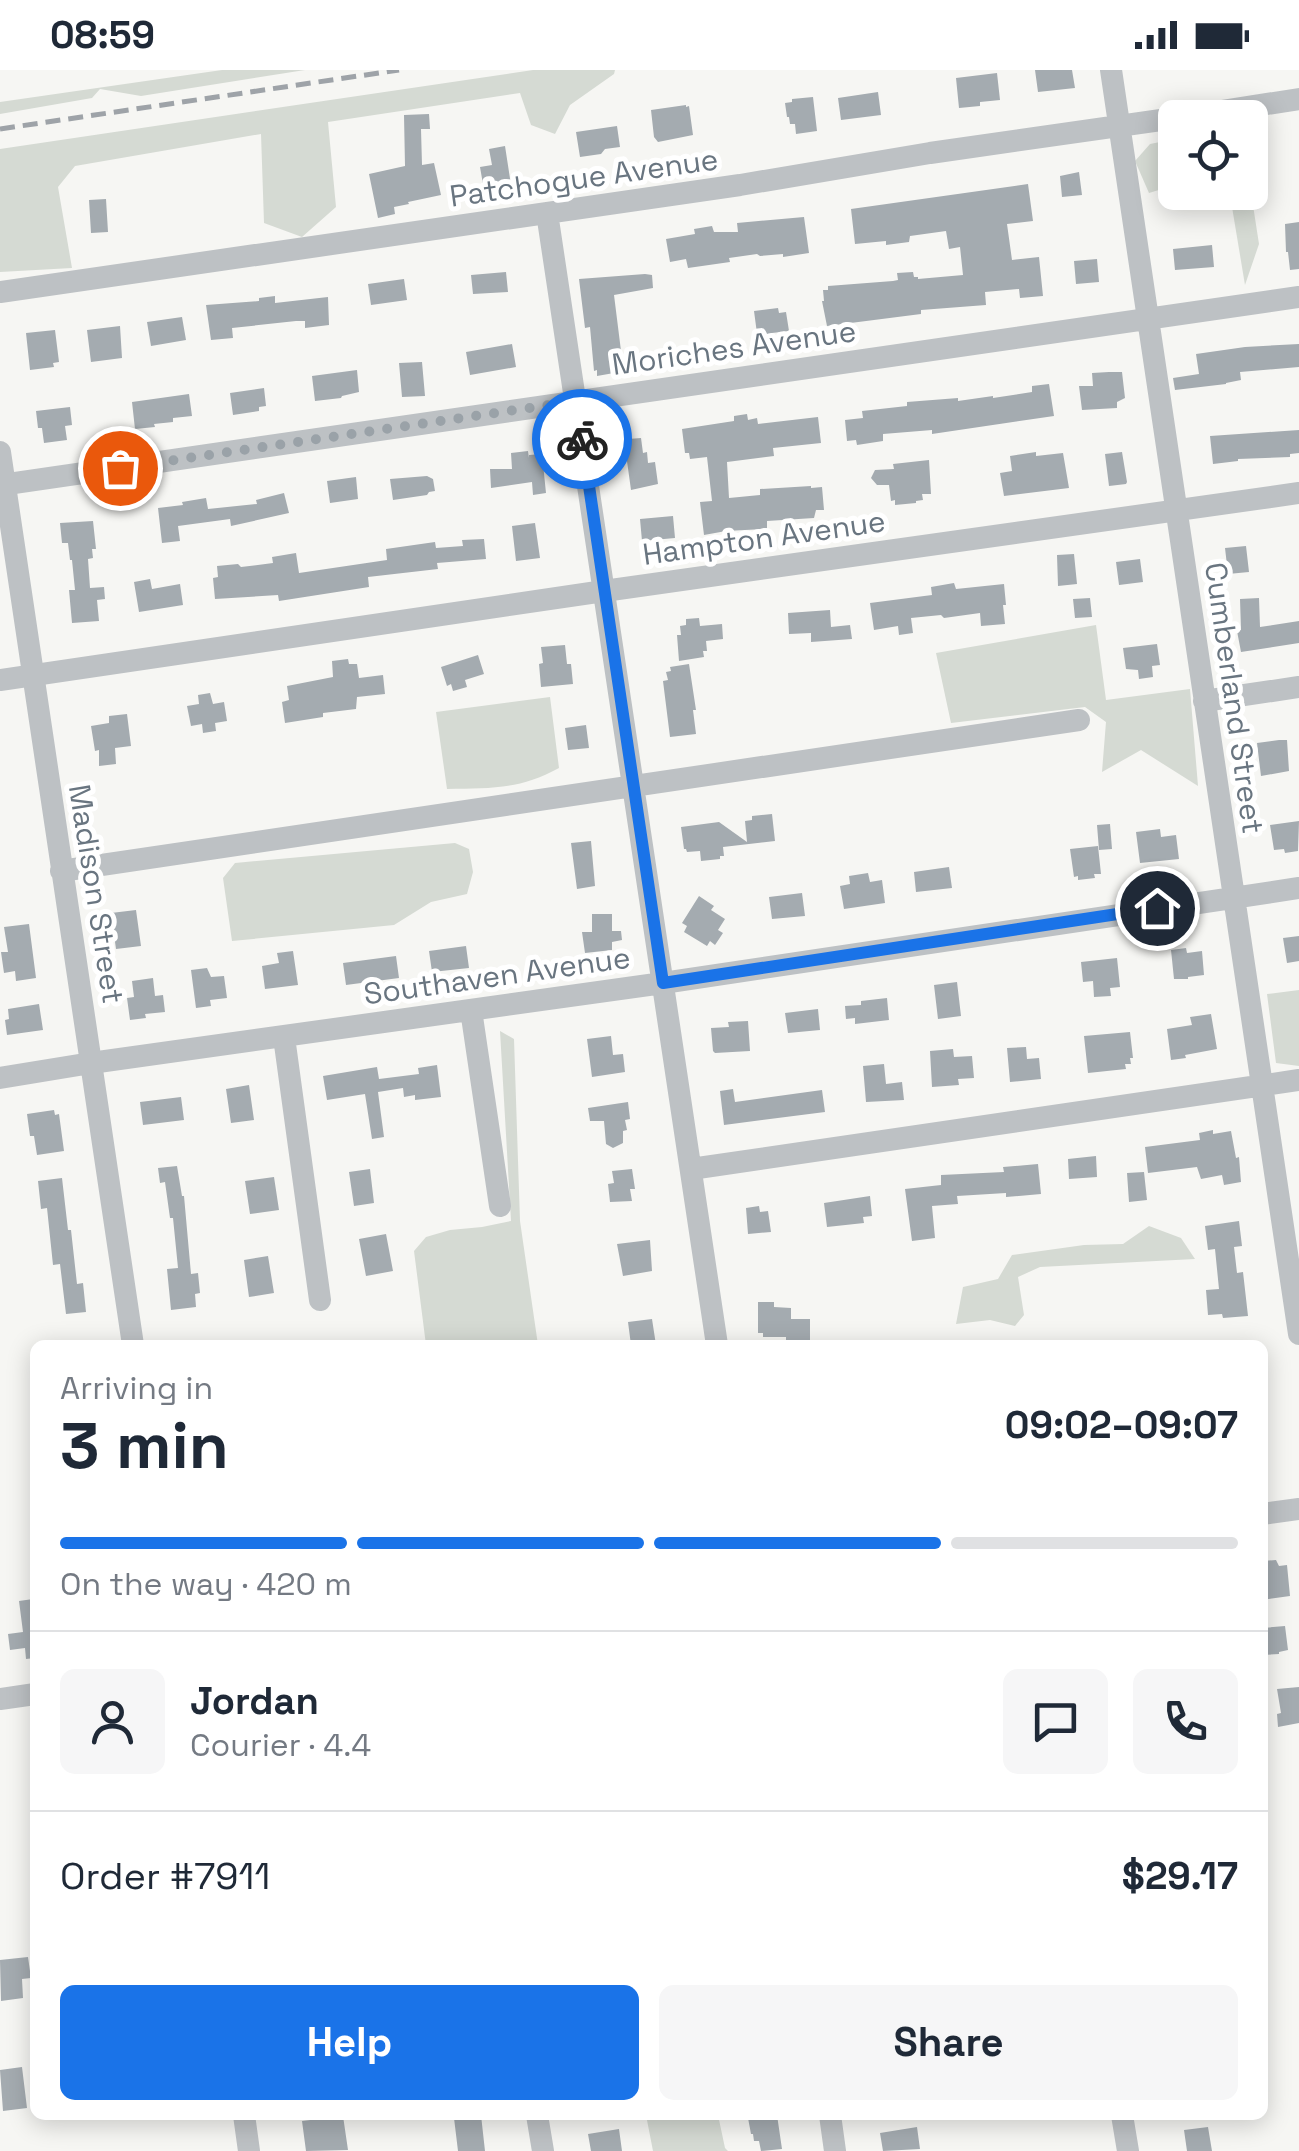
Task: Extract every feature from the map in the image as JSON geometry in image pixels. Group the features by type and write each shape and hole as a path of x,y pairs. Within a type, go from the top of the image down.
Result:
{"street":[{"name":"Cumberland Street","path":"1111,70 1299,1334"},
{"name":"Patchogue Avenue","path":"1268,105 1299,100"},
{"name":"Patchogue Avenue","path":"0,292 1158,120"},
{"path":"548,213 715,1340"},
{"name":"Moriches Avenue","path":"2,485 1299,297"},
{"name":"Madison Street","path":"0,452 132,1340"},
{"name":"Hampton Avenue","path":"0,680 1299,492"},
{"path":"1204,701 1299,687"},
{"path":"61,871 1079,720"},
{"name":"Southaven Avenue","path":"0,1078 1299,888"},
{"path":"471,1010 500,1206"},
{"path":"284,1037 320,1300"},
{"path":"691,1169 1299,1080"},
{"path":"1268,1513 1299,1508"},
{"path":"0,1699 30,1695"},
{"path":"245,2120 249,2151"},
{"path":"539,2120 543,2151"},
{"path":"831,2120 835,2151"},
{"path":"1123,2120 1128,2151"}],"shaded area":[{"path":"222,70 305,70 141,96 100,89 92,98 0,114 0,102"},
{"path":"533,70 615,70 570,105 555,134 531,125 520,93 328,122 336,207 302,237 264,223 261,134 75,166 58,187 72,268 0,272 0,149"},
{"path":"1158,142 1158,190 1149,193 1135,161 1150,144"},
{"path":"1232,210 1254,210 1259,244 1245,285"},
{"path":"1096,625 1106,700 1190,689 1198,786 1141,750 1102,772 1106,722 1085,707 951,723 936,653"},
{"path":"550,697 559,768 518,784 447,789 436,712"},
{"path":"455,843 469,849 473,872 467,894 431,902 394,925 232,941 223,878 235,863"},
{"path":"1299,990 1299,1066 1276,1063 1267,994"},
{"path":"500,1031 514,1039 520,1221 537,1340 425,1340 414,1251 426,1237 511,1221"},
{"path":"1149,1226 1181,1238 1195,1259 1040,1267 1018,1277 1024,1315 1015,1326 990,1320 956,1324 963,1287 998,1279 1012,1255 1123,1244"},
{"path":"647,2120 719,2120 728,2151 653,2151"}],"building":[{"path":"1035,70 1072,70 1075,88 1038,92"},
{"path":"997,73 1000,100 959,108 956,78"},
{"path":"878,92 881,115 841,120 838,98"},
{"path":"813,97 817,131 796,134 785,103"},
{"path":"686,105 693,135 658,142 651,110"},
{"path":"429,114 430,129 421,129 422,165 434,163 441,195 394,207 395,214 378,218 369,174 405,166 404,115"},
{"path":"617,126 620,147 580,157 576,132"},
{"path":"505,146 511,185 484,190 480,167 492,165 489,149"},
{"path":"1079,172 1082,195 1062,197 1060,176"},
{"path":"1028,184 1033,221 1007,224 1012,260 1039,257 1043,296 1020,298 1019,289 985,292 986,305 921,310 921,314 827,326 822,301 823,290 828,290 828,286 893,281 898,280 897,273 913,272 918,279 963,275 960,247 949,249 946,231 910,236 909,242 855,244 851,209"},
{"path":"106,199 108,232 91,233 89,200"},
{"path":"804,217 809,253 783,257 757,254 688,268 686,259 670,262 666,239 695,234 694,229 712,226 714,232 738,232 737,223"},
{"path":"1299,222 1299,269 1290,270 1285,224"},
{"path":"1212,245 1214,267 1175,270 1173,249"},
{"path":"1097,259 1099,282 1076,284 1074,261"},
{"path":"506,272 508,292 473,294 471,275"},
{"path":"652,275 653,288 614,295 621,351 612,352 614,373 597,376 590,327 585,328 579,279"},
{"path":"404,279 407,300 371,305 368,284"},
{"path":"275,296 275,303 328,297 329,325 305,328 305,321 296,321 232,328 233,338 211,340 206,305"},
{"path":"778,308 779,313 786,312 789,331 772,333 773,339 758,341 754,311"},
{"path":"182,317 186,340 151,346 147,322"},
{"path":"120,326 122,358 91,362 87,330"},
{"path":"55,330 59,362 53,363 54,367 30,370 26,333"},
{"path":"512,344 516,367 470,375 466,352"},
{"path":"1299,344 1299,367 1240,372 1241,380 1175,390 1173,378 1199,374 1196,354"},
{"path":"422,362 425,396 402,397 399,363"},
{"path":"357,370 359,392 315,401 312,376"},
{"path":"1122,372 1125,398 1117,402 1117,408 1082,410 1079,386 1093,386 1092,373"},
{"path":"1049,384 1054,416 932,434 932,430 883,434 883,441 857,445 856,440 847,441 845,420 863,418 862,411 907,406 907,402 993,398 1032,392 1032,386"},
{"path":"264,388 266,406 233,415 230,393"},
{"path":"189,394 192,416 135,429 132,402"},
{"path":"70,407 72,425 65,426 67,440 44,443 36,411"},
{"path":"747,414 748,420 757,418 758,424 818,417 821,443 773,448 774,456 727,462 729,498 760,495 760,489 822,487 824,510 816,510 814,518 767,521 765,529 704,535 700,502 712,501 707,457 690,459 689,453 685,453 682,429 734,421 734,416"},
{"path":"1299,430 1299,453 1290,457 1213,464 1210,436"},
{"path":"641,438 648,463 655,462 658,484 631,490 628,439"},
{"path":"528,451 529,458 542,454 546,493 533,495 532,482 491,488 490,469 512,469 511,453"},
{"path":"1036,452 1036,456 1063,453 1069,488 1004,496 1000,473 1012,471 1010,456"},
{"path":"1122,452 1127,482 1109,486 1105,454"},
{"path":"929,460 931,494 922,494 923,500 916,503 895,505 889,485 877,485 871,478 875,470 894,469 893,464"},
{"path":"356,477 358,499 330,503 327,481"},
{"path":"390,479 433,479 435,491 393,500"},
{"path":"284,493 289,513 231,526 230,519 178,526 180,541 162,543 158,508 206,498 208,509 257,504 256,500"},
{"path":"673,516 675,538 642,541 640,519"},
{"path":"93,521 96,549 92,549 93,558 88,559 90,588 104,587 105,599 97,600 99,621 72,623 72,560 68,543 62,543 60,523"},
{"path":"535,523 540,558 516,561 512,526"},
{"path":"484,539 486,559 437,563 438,569 368,577 369,587 279,601 278,595 215,599 213,578 218,577 217,566 273,563 272,557 296,553 299,573 387,560 386,549 435,542 436,548 463,546 462,540"},
{"path":"1246,546 1249,572 1228,574 1225,548"},
{"path":"1074,554 1077,584 1058,586 1057,555"},
{"path":"1140,559 1143,582 1119,585 1116,562"},
{"path":"150,579 152,589 180,584 183,605 139,612 134,582"},
{"path":"954,583 956,589 1004,584 1005,624 981,626 980,613 911,618 913,633 899,635 898,626 874,630 870,603 932,595 931,587"},
{"path":"1090,598 1092,617 1075,618 1073,599"},
{"path":"1259,598 1260,627 1299,621 1299,643 1241,652 1237,631 1241,630 1240,599"},
{"path":"830,610 831,627 850,625 852,639 811,642 811,633 789,634 788,613"},
{"path":"699,618 700,626 722,624 723,639 706,641 704,657 679,661 680,626 686,625 686,619"},
{"path":"1157,644 1160,665 1152,666 1153,677 1139,679 1138,670 1126,669 1123,648"},
{"path":"565,645 573,684 541,687 541,647"},
{"path":"478,655 484,674 465,680 467,687 453,691 451,684 447,686 441,667"},
{"path":"348,659 349,664 357,664 359,678 383,675 385,694 357,697 356,709 285,723 282,702 289,700 287,686 333,677 332,661"},
{"path":"689,664 696,734 670,737 663,681 668,680 666,672 671,671 670,667"},
{"path":"210,693 213,704 224,702 227,721 215,723 216,731 203,733 202,724 191,726 187,706 199,704 198,695"},
{"path":"127,714 131,746 115,748 116,764 99,766 99,750 95,751 91,726 109,723 109,716"},
{"path":"586,725 589,748 568,750 565,728"},
{"path":"1287,740 1289,771 1261,776 1257,743"},
{"path":"772,814 775,841 723,847 724,856 720,859 701,861 700,851 684,849 681,827 719,822 747,842 745,821 752,820 752,816"},
{"path":"1299,821 1298,851 1274,850 1270,825"},
{"path":"1110,824 1112,849 1099,850 1097,825"},
{"path":"1160,829 1161,837 1176,835 1179,859 1140,863 1136,832"},
{"path":"591,841 595,886 577,889 571,843"},
{"path":"1098,846 1101,874 1078,880 1078,876 1074,877 1070,849"},
{"path":"949,867 952,888 916,892 914,872"},
{"path":"868,873 870,882 882,880 885,903 844,909 840,886 850,884 849,876"},
{"path":"802,893 805,916 772,919 769,897"},
{"path":"699,896 725,919 718,930 723,933 715,945 710,941 707,946 684,932 687,926 682,923"},
{"path":"136,910 141,946 116,949 111,913"},
{"path":"592,914 612,914 612,931 621,931 622,940 612,942 612,950 585,953 582,932 592,932"},
{"path":"29,924 36,978 16,981 15,971 4,973 1,952 8,952 4,927"},
{"path":"1299,936 1299,961 1287,963 1283,938"},
{"path":"466,946 469,968 432,972 429,951"},
{"path":"1186,948 1187,953 1202,951 1204,975 1174,979 1171,950"},
{"path":"293,951 298,985 265,989 262,966 279,963 277,953"},
{"path":"396,956 399,978 346,985 343,963"},
{"path":"1117,958 1120,987 1110,988 1111,996 1094,997 1093,981 1083,982 1081,962"},
{"path":"207,968 211,977 224,976 227,998 210,1000 211,1006 196,1008 191,970"},
{"path":"153,978 155,996 163,995 165,1012 130,1020 127,998 134,997 132,981"},
{"path":"957,982 961,1016 938,1019 934,985"},
{"path":"887,998 889,1020 855,1024 855,1018 846,1019 845,1006"},
{"path":"39,1004 43,1030 7,1035 8,1009"},
{"path":"818,1009 820,1030 788,1033 785,1013"},
{"path":"1211,1014 1217,1049 1171,1060 1167,1029 1192,1025 1190,1017"},
{"path":"748,1021 750,1051 713,1051 711,1028"},
{"path":"1130,1032 1133,1058 1131,1064 1125,1064 1126,1069 1088,1073 1084,1036"},
{"path":"611,1036 613,1055 623,1054 625,1072 592,1077 587,1039"},
{"path":"1026,1047 1027,1059 1039,1058 1041,1079 1010,1082 1007,1048"},
{"path":"953,1049 954,1057 972,1056 974,1078 958,1079 959,1085 932,1087 930,1051"},
{"path":"884,1064 886,1084 902,1082 904,1100 866,1102 863,1066"},
{"path":"437,1065 441,1097 415,1100 415,1095 404,1097 403,1088 378,1092 384,1137 372,1139 365,1094 327,1100 323,1076 377,1067 379,1079 419,1074 418,1068"},
{"path":"249,1085 254,1120 231,1123 226,1089"},
{"path":"733,1089 735,1102 822,1090 825,1112 724,1125 720,1091"},
{"path":"181,1097 184,1120 143,1125 140,1102"},
{"path":"628,1102 630,1119 625,1120 623,1143 613,1148 606,1144 604,1121 590,1121 588,1108"},
{"path":"54,1110 55,1115 59,1114 64,1151 37,1155 27,1114"},
{"path":"1213,1130 1213,1134 1231,1131 1241,1182 1224,1185 1222,1175 1201,1179 1197,1167 1148,1173 1145,1147 1200,1140 1199,1133"},
{"path":"1096,1156 1097,1177 1069,1179 1068,1159"},
{"path":"1038,1164 1041,1194 957,1196 958,1204 932,1206 935,1238 912,1241 905,1189 941,1185 941,1175 1004,1172 1003,1167"},
{"path":"177,1166 184,1196 191,1274 198,1273 200,1293 195,1294 196,1307 171,1310 167,1269 178,1268 173,1218 158,1168"},
{"path":"370,1169 374,1203 354,1206 349,1172"},
{"path":"632,1169 632,1201 610,1202 608,1184 614,1183 612,1171"},
{"path":"1144,1172 1147,1200 1129,1202 1127,1173"},
{"path":"274,1177 279,1210 250,1214 245,1181"},
{"path":"62,1178 77,1284 83,1283 86,1312 66,1314 60,1264 53,1265 47,1208 41,1209 38,1181"},
{"path":"870,1196 872,1216 863,1217 864,1223 827,1227 824,1203"},
{"path":"759,1206 760,1212 768,1211 771,1232 748,1234 746,1208"},
{"path":"1239,1221 1242,1246 1234,1247 1237,1273 1243,1272 1248,1316 1208,1315 1206,1290 1219,1289 1215,1249 1208,1250 1205,1226"},
{"path":"386,1234 393,1271 366,1276 359,1239"},
{"path":"650,1240 652,1271 623,1276 617,1244"},
{"path":"268,1256 274,1293 249,1297 244,1260"},
{"path":"758,1302 791,1308 791,1319 810,1319 810,1340 763,1337 763,1333 758,1333"},
{"path":"652,1319 655,1340 630,1340 628,1322"},
{"path":"1268,1561 1287,1565 1290,1596 1268,1599"},
{"path":"30,1599 30,1659 26,1659 25,1648 10,1650 8,1634 23,1632 19,1601"},
{"path":"1285,1626 1288,1650 1268,1655 1268,1628"},
{"path":"1299,1687 1299,1723 1278,1727 1277,1714 1281,1713 1277,1689"},
{"path":"28,1957 30,1978 22,1979 23,1998 1,2001 0,1960"},
{"path":"22,2067 27,2108 3,2111 0,2070"},
{"path":"344,2120 348,2150 306,2151 302,2121"},
{"path":"454,2120 482,2120 485,2151 458,2151"},
{"path":"748,2120 778,2120 782,2149 761,2151 759,2141 754,2141"},
{"path":"917,2127 920,2149 883,2151 880,2133"},
{"path":"1208,2127 1212,2151 1187,2151 1184,2130"},
{"path":"619,2129 622,2151 591,2151 588,2134"}],"railway":[{"path":"0,129 399,70"}],"way so far":[{"path":"120,468 577,401 582,439"}],"route":[{"path":"582,439 663,983 1157,908"}]}
